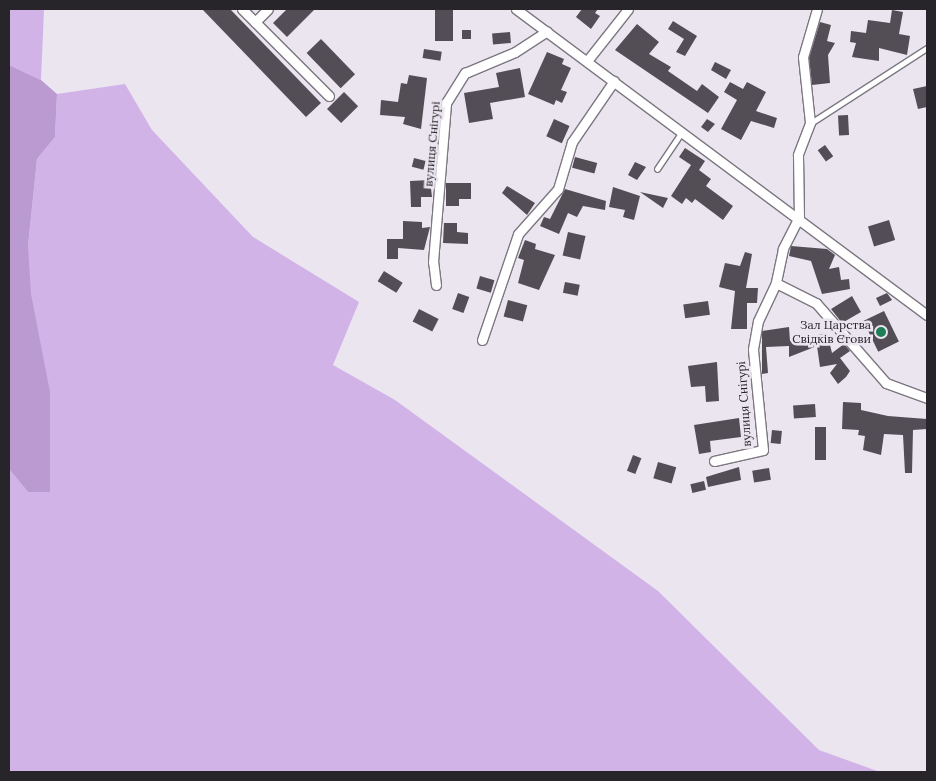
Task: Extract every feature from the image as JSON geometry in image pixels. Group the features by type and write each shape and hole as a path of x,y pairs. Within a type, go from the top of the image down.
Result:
{"street":[{"path":"242,9 329,96"},
{"path":"255,22 268,9"},
{"path":"516,9 799,217 927,315"},
{"path":"587,61 628,9"},
{"name":"вулиця Снігурі","path":"714,461 763,450 753,349 758,321 776,283 783,249 799,217 798,155 810,123 803,58 817,9"},
{"name":"вулиця Снігурі","path":"436,286 433,262 446,103 465,73 515,52 547,31"},
{"path":"482,340 518,234 558,189 572,142 614,81"},
{"path":"776,283 816,303 886,383 927,398"}],"lane":[{"path":"810,123 927,48"},
{"path":"657,169 683,131"}],"shaded area":[{"path":"9,9 44,9 41,80 9,65"},
{"path":"9,65 41,80 57,94 55,137 37,159 28,246 31,294 50,392 50,492 28,492 9,469"},
{"path":"125,84 152,130 253,237 359,302 333,365 395,400 658,591 819,750 880,772 9,772 9,469 28,492 28,246 37,159 55,137 57,94"}],"building":[{"path":"202,9 230,9 321,103 306,117"},
{"path":"287,9 315,9 287,37 273,23"},
{"path":"435,9 453,9 453,41 435,41"},
{"path":"582,9 598,9 595,13 600,16 591,29 576,17"},
{"path":"892,10 903,12 899,34 910,36 907,55 879,48 879,61 852,57 856,43 850,42 851,31 866,33 868,20 890,23"},
{"path":"673,21 697,36 685,56 676,52 684,39 668,29"},
{"path":"820,22 831,25 827,41 835,43 828,55 830,83 812,85 809,58"},
{"path":"637,24 659,42 649,54 671,67 668,71 697,91 702,84 719,97 708,113 615,50"},
{"path":"462,30 471,30 471,39 462,39"},
{"path":"510,32 511,43 493,45 492,34"},
{"path":"321,39 355,74 341,88 307,53"},
{"path":"424,49 442,52 440,61 423,58"},
{"path":"547,52 564,59 562,64 571,68 561,90 567,92 562,103 556,100 554,105 528,94"},
{"path":"715,62 731,70 726,79 711,70"},
{"path":"520,68 525,97 490,103 493,119 469,123 464,93 499,87 496,73"},
{"path":"409,75 427,78 421,129 403,124 405,117 380,115 381,100 398,102 401,83 407,84"},
{"path":"730,82 743,89 747,82 766,92 756,111 777,118 774,128 751,121 741,140 721,129 737,100 724,92"},
{"path":"927,86 927,107 918,109 913,89"},
{"path":"344,92 358,106 341,123 327,109"},
{"path":"848,115 849,135 839,135 838,116"},
{"path":"554,119 570,126 562,143 546,136"},
{"path":"707,119 715,124 708,132 701,127"},
{"path":"825,145 833,156 826,162 818,150"},
{"path":"685,148 705,161 699,170 711,179 706,186 733,206 723,220 695,199 692,203 686,198 682,204 671,196 691,165 679,157"},
{"path":"575,157 597,163 594,174 572,168"},
{"path":"414,158 426,161 423,170 412,167"},
{"path":"635,162 646,167 637,180 628,175"},
{"path":"430,180 432,197 421,197 421,207 411,207 410,181"},
{"path":"446,183 471,183 471,199 459,199 459,206 446,206"},
{"path":"507,186 535,203 527,215 502,193"},
{"path":"613,187 640,196 634,220 623,217 625,210 609,207"},
{"path":"565,189 606,201 605,210 583,206 577,217 568,213 559,234 540,226 544,217 550,219"},
{"path":"640,192 668,198 663,208"},
{"path":"889,220 895,240 874,247 868,226"},
{"path":"403,221 422,222 422,228 430,227 424,250 398,248 398,259 387,259 387,239 403,239"},
{"path":"444,223 457,223 457,232 468,233 468,244 443,243"},
{"path":"568,232 586,236 580,259 563,255"},
{"path":"525,240 536,244 535,249 555,255 539,290 518,283 524,260 518,258"},
{"path":"791,246 827,249 835,255 829,269 839,267 841,280 849,279 850,289 822,294 811,261 789,256"},
{"path":"745,252 752,254 746,288 758,288 757,303 747,303 747,329 731,329 735,291 719,287 725,263 740,266"},
{"path":"384,271 403,283 396,293 378,281"},
{"path":"480,276 494,280 491,293 476,288"},
{"path":"565,282 580,285 578,296 563,293"},
{"path":"458,293 469,297 463,313 452,309"},
{"path":"887,293 892,300 880,306 876,298"},
{"path":"852,296 861,312 842,323 831,309"},
{"path":"508,300 527,305 523,322 504,316"},
{"path":"708,301 710,315 685,318 683,304"},
{"path":"419,309 439,319 432,331 413,321"},
{"name":"Зал Царства Свідків Єгови","path":"884,311 899,342 878,352 863,321"},
{"path":"789,327 790,341 827,333 832,353 844,344 850,351 840,358 850,371 846,377 838,384 830,373 837,364 820,367 817,346 789,357 789,346 766,347 768,373 762,374 762,331"},
{"path":"717,362 719,401 706,402 705,386 691,387 688,366"},
{"path":"843,402 861,403 861,410 888,416 927,419 927,429 913,430 912,473 905,473 903,435 884,434 881,455 863,450 865,436 858,435 859,430 842,429"},
{"path":"815,404 816,417 794,419 793,406"},
{"path":"739,418 741,437 710,441 711,452 699,454 694,425"},
{"path":"815,427 826,427 826,460 815,460"},
{"path":"772,430 782,431 781,444 771,443"},
{"path":"633,455 641,458 635,474 627,471"},
{"path":"658,462 676,467 672,484 653,478"},
{"path":"739,467 741,480 708,487 706,477"},
{"path":"769,468 771,480 754,483 752,471"},
{"path":"704,481 706,490 692,493 690,484"}],"place":[{"name":"Зал Царства Свідків Єгови","path":"881,332"}]}
